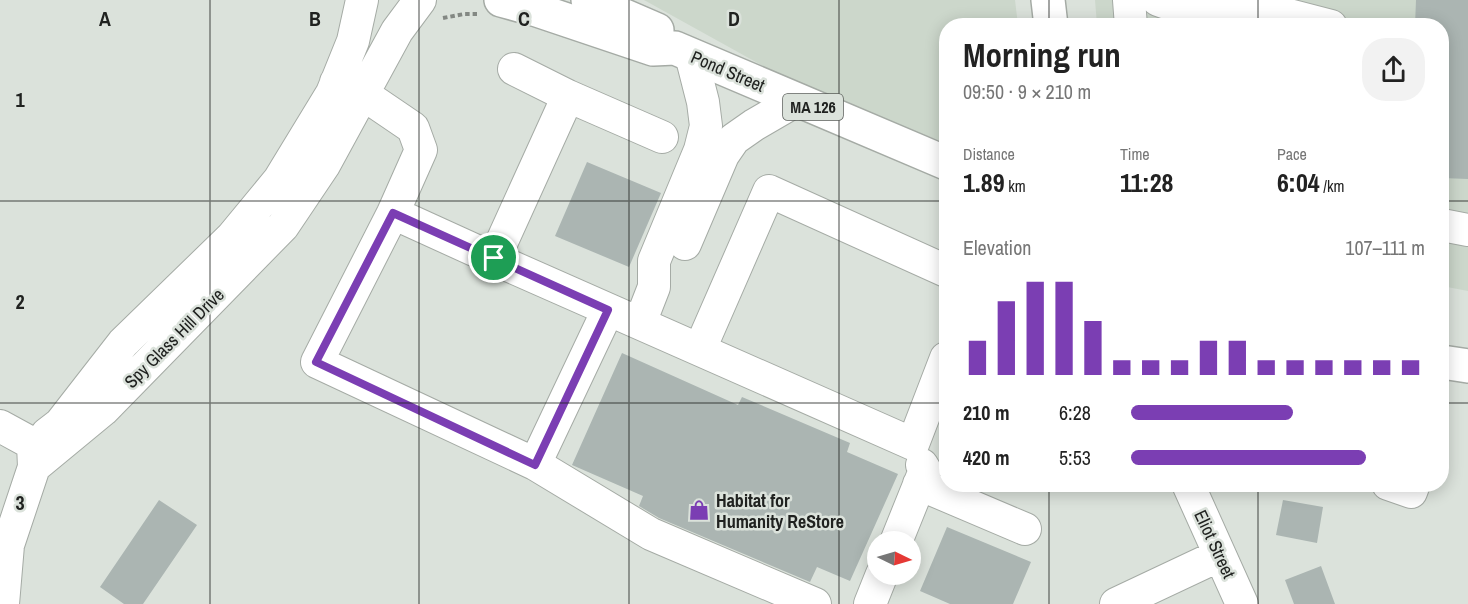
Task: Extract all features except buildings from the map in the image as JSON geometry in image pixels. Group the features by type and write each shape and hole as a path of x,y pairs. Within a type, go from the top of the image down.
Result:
{"main road":[{"name":"Pond Street","path":"588,0 664,34 683,51 939,159"},
{"name":"Pond Street","path":"492,7 537,10 653,49 683,51"},
{"path":"1449,363 1468,366"}],"street":[{"name":"Spy Glass Hill Drive","path":"34,455 103,410 283,225 324,165 357,84 353,41 362,0"},
{"path":"1129,0 1130,18"},
{"path":"1158,0 1172,5 1281,13 1300,18"},
{"path":"428,10 397,31 357,84 413,128 421,150 393,213 316,362 535,465 651,534 814,604"},
{"path":"640,323 654,287 654,261 700,150 706,126 703,102 683,51"},
{"path":"514,69 568,96 662,137"},
{"path":"494,258 568,96"},
{"path":"654,287 673,271 723,155 734,139 797,100"},
{"path":"700,349 769,191 939,268"},
{"path":"393,213 913,444 925,470 900,531"},
{"path":"1449,226 1468,230"},
{"path":"535,465 608,310"},
{"path":"913,444 939,376"},
{"path":"0,426 34,455 8,544 3,604"},
{"path":"919,484 1025,530"},
{"name":"Eliot Street","path":"1192,492 1242,604"},
{"path":"1116,604 1220,555"},
{"path":"870,604 878,585"}],"path":[{"path":"428,10 449,16 492,7"}],"shaded area":[{"path":"644,0 1015,0 1017,18 939,18 939,140 810,92"},
{"path":"1095,0 1468,0 1468,291 1449,287 1449,18 1096,18"}],"place":[{"name":"Habitat for Humanity ReStore","path":"699,510"}],"route":[{"path":"393,213 494,258 608,310 535,465 316,362 393,213"}]}
